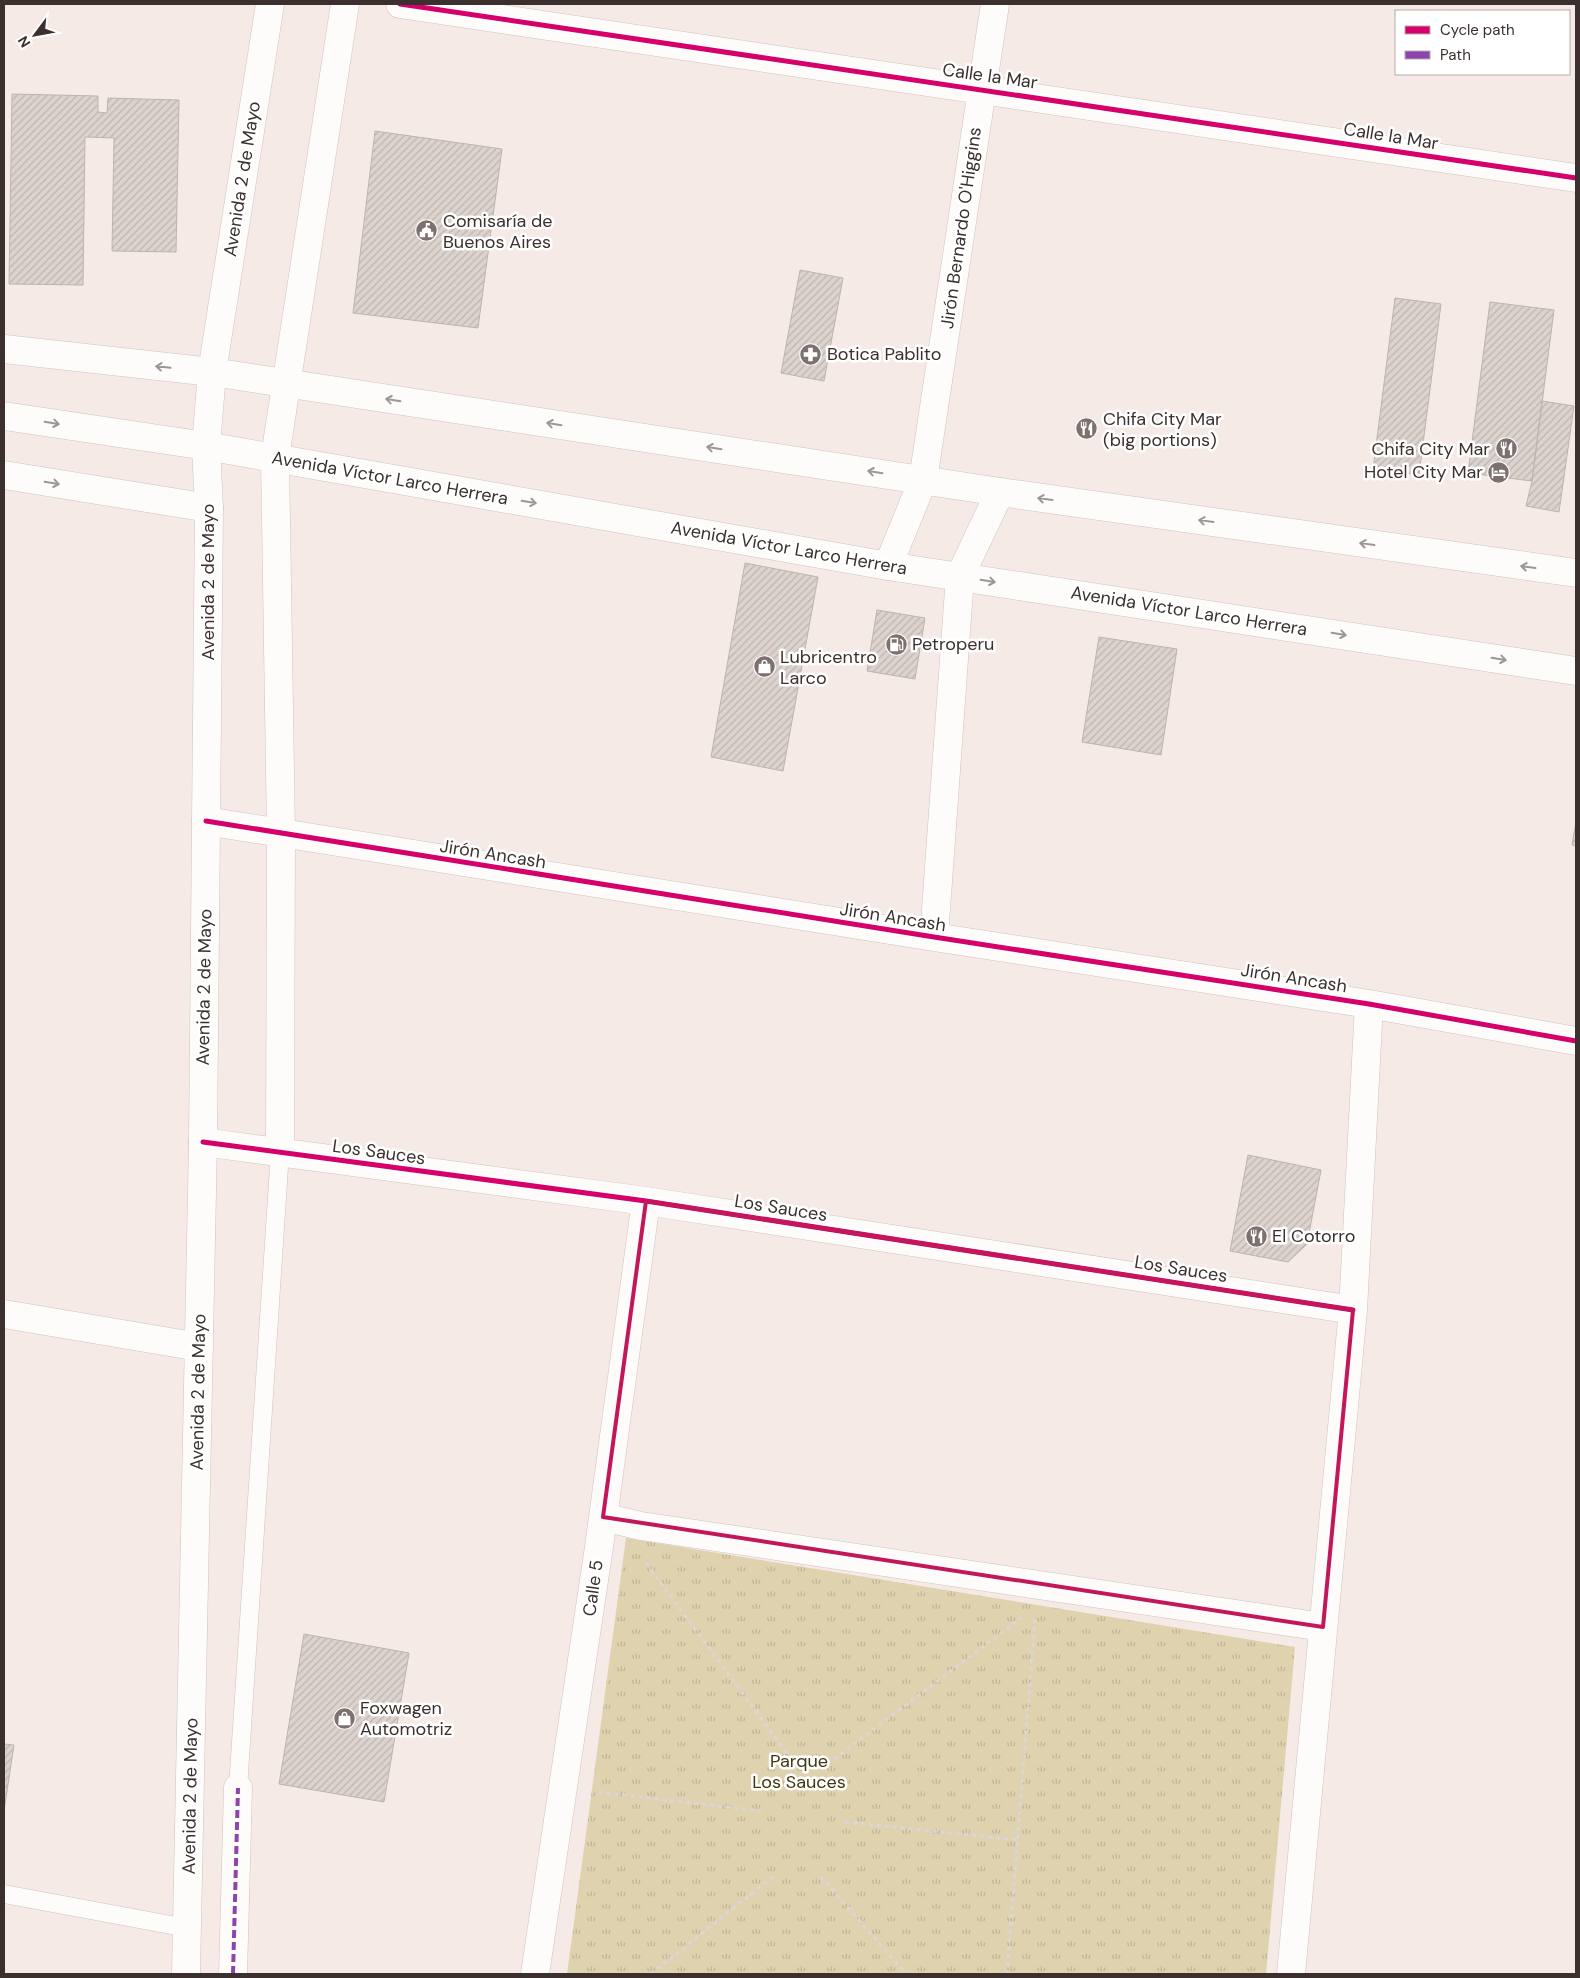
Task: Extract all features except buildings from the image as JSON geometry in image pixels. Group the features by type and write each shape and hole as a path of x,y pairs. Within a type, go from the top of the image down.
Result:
{"main road":[{"name":"Avenida 2 de Mayo","path":"186,1974 203,1142 209,508 206,446 212,372 270,4"},
{"path":"280,1152 281,834 276,457 345,4"},
{"name":"Calle la Mar","path":"400,4 981,88 1576,178"},
{"name":"Jirón Bernardo O'Higgins","path":"888,566 923,480 995,4"},
{"path":"4,349 212,372 1000,492 1576,573"},
{"name":"Avenida Víctor Larco Herrera","path":"4,416 276,457 888,566 1576,670"},
{"path":"4,475 209,508"},
{"path":"934,937 960,576 1000,492"},
{"name":"Jirón Ancash","path":"206,821 1368,1004 1576,1041"},
{"path":"1291,1974 1353,1310 1368,1004"},
{"name":"Los Sauces","path":"203,1142 646,1201 1353,1310"},
{"name":"Calle 5","path":"535,1974 603,1517 646,1201"},
{"path":"4,1314 199,1347"},
{"path":"603,1517 641,1526 1324,1627"},
{"path":"233,1974 238,1788"}],"lane":[{"path":"238,1788 280,1152"},
{"path":"4,1894 187,1928"}],"path":[{"path":"643,1559 787,1753"},
{"path":"834,1759 1028,1613"},
{"path":"1007,1974 1036,1617"},
{"path":"599,1792 761,1811"},
{"path":"845,1822 1018,1840"},
{"path":"651,1974 774,1876"},
{"path":"821,1877 906,1974"}],"highlighted area":[{"path":"646,1201 1353,1310 1323,1627 603,1517"}],"green space":[{"name":"Parque Los Sauces","path":"626,1538 1295,1647 1266,1974 567,1974"}],"marked path":[{"path":"233,1974 238,1788"}],"cycle path":[{"path":"400,4 1576,178"},
{"path":"206,821 1369,1004 1576,1041"},
{"path":"203,1142 646,1201 1353,1310"}],"place":[{"name":"Comisaría de Buenos Aires","path":"427,231"},
{"name":"Botica Pablito","path":"811,354"},
{"name":"Chifa City Mar (big portions)","path":"1087,429"},
{"name":"Chifa City Mar","path":"1506,449"},
{"name":"Hotel City Mar","path":"1499,472"},
{"name":"Petroperu","path":"896,644"},
{"name":"Lubricentro Larco","path":"764,667"},
{"name":"El Cotorro","path":"1256,1236"},
{"name":"Foxwagen Automotriz","path":"344,1718"}]}
